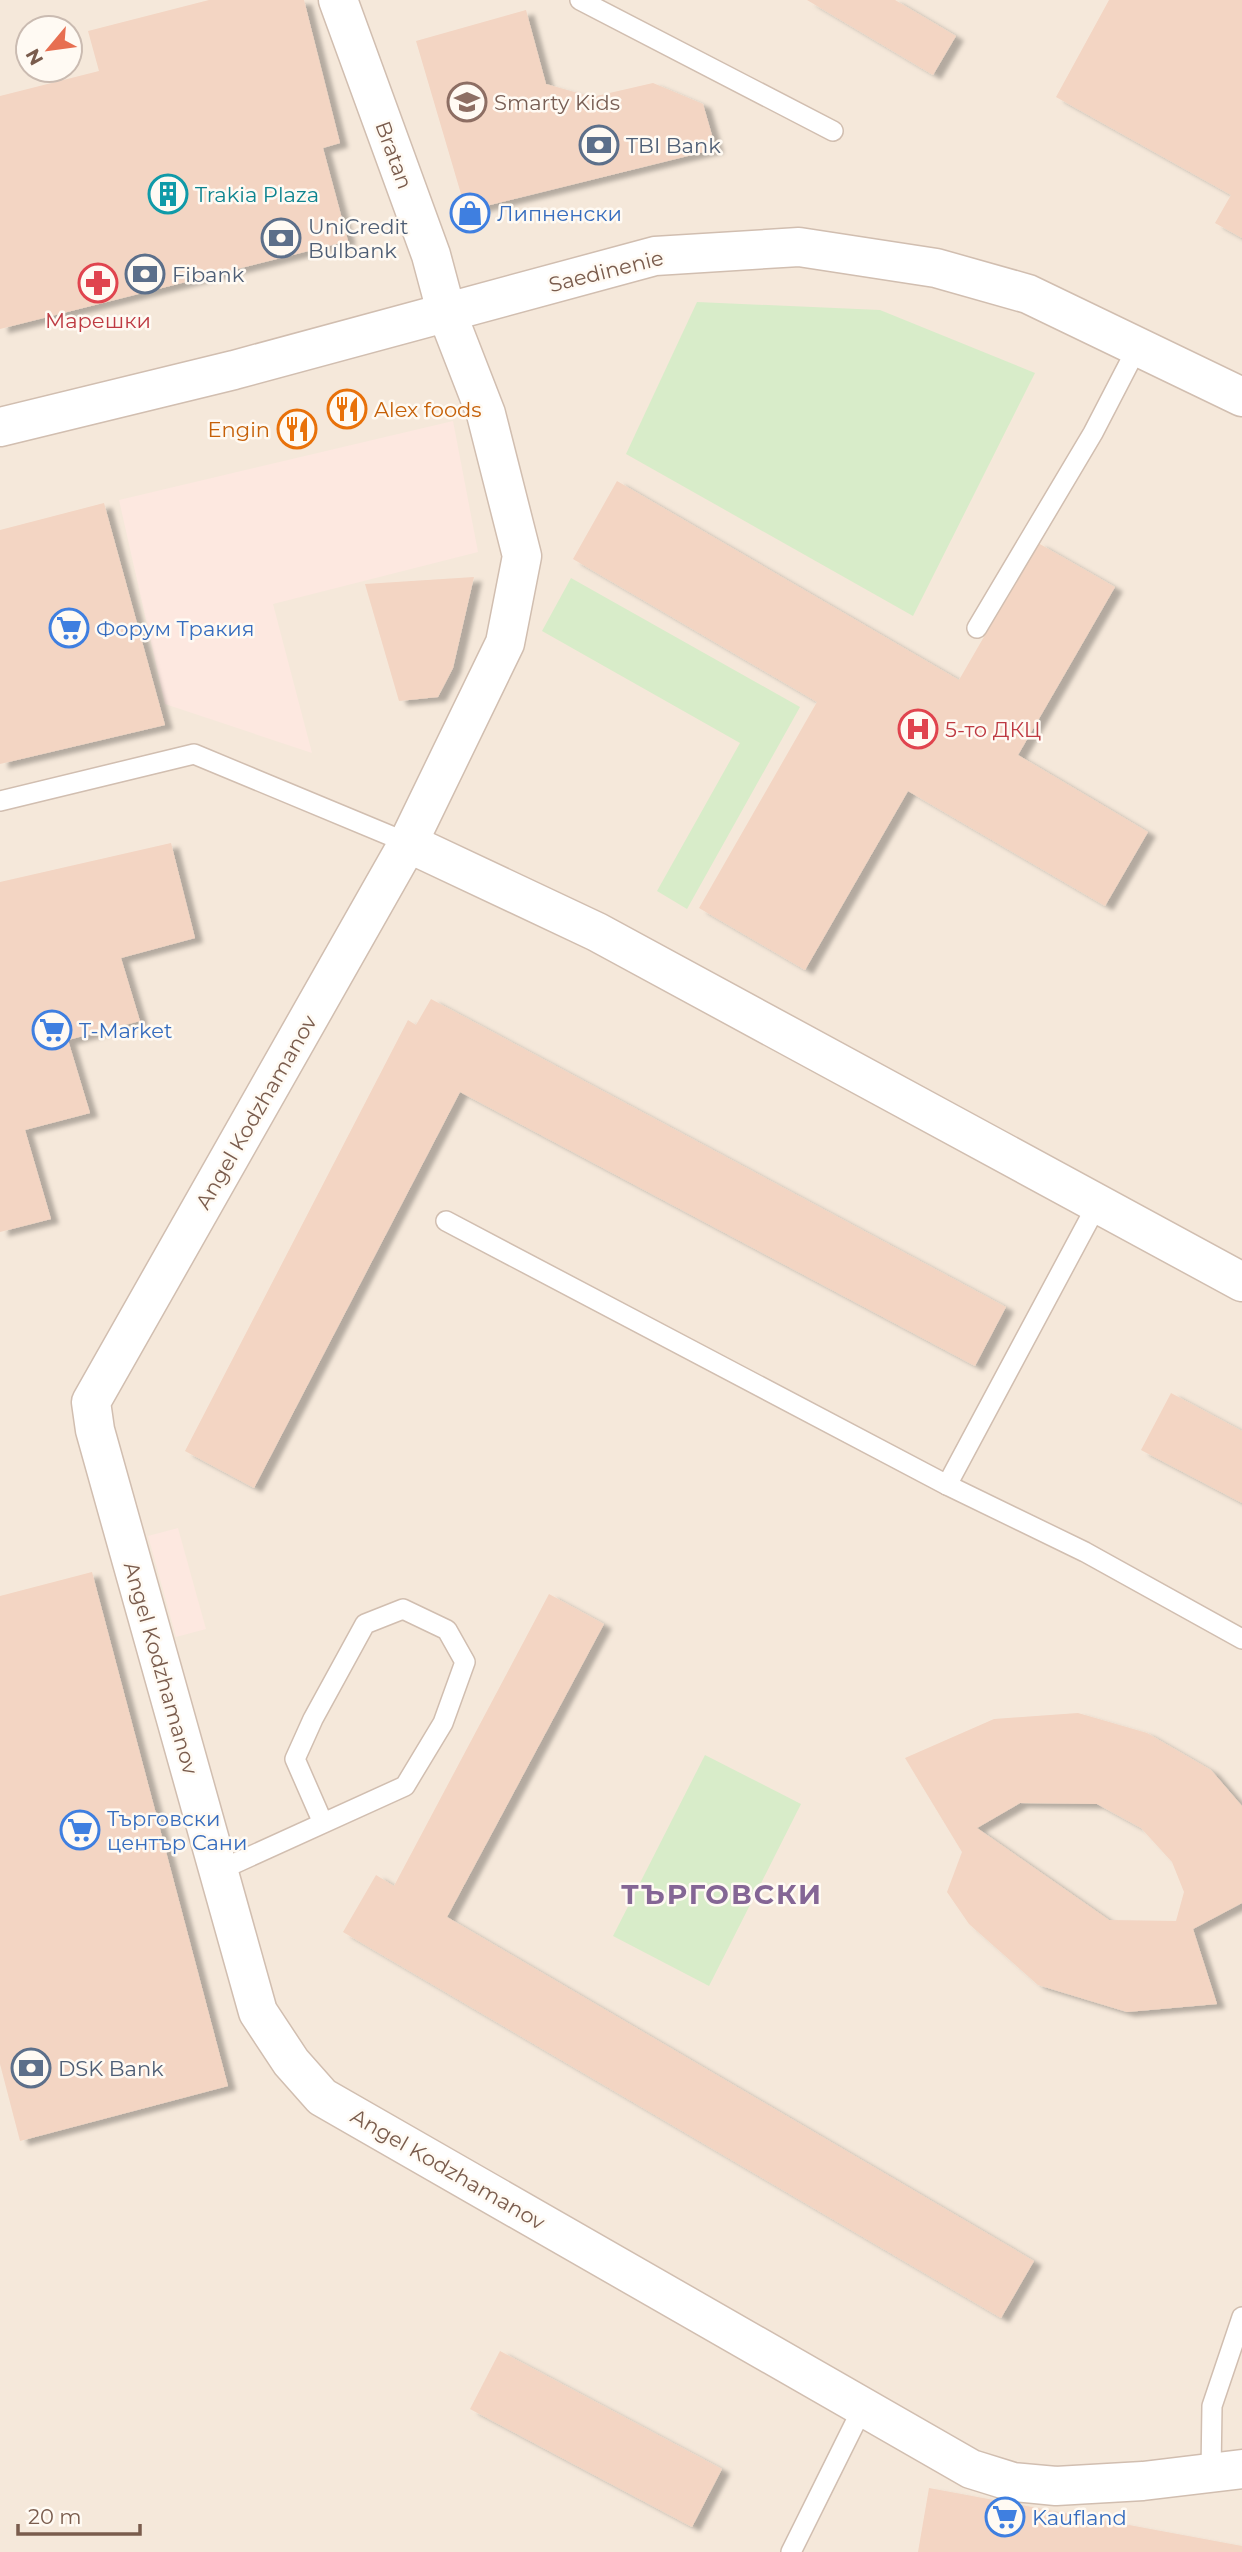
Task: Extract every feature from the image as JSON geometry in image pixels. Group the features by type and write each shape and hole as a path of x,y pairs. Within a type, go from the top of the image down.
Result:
{"street":[{"name":"Bratan","path":"338,0 431,255 446,311"},
{"name":"Saedinenie","path":"0,427 234,370 655,256 799,247 936,268 1028,294 1242,397"},
{"name":"Angel Kodzhamanov","path":"446,311 486,414 522,556 505,643 408,843 91,1402 94,1430 258,2012 291,2062 322,2097 971,2469 1013,2482 1056,2486 1143,2481 1226,2470"},
{"path":"408,843 597,932 1242,1282"}],"lane":[{"path":"580,0 833,131"},
{"path":"977,628 1093,433 1137,348"},
{"path":"0,801 194,754 408,843"},
{"path":"947,1485 1098,1203"},
{"path":"446,1221 947,1485 1085,1552 1242,1639"},
{"path":"218,1871 405,1786 443,1723 465,1662 447,1630 403,1609 365,1624 295,1759 323,1823"},
{"path":"1226,2470 1212,2406 1242,2317"},
{"path":"792,2552 863,2407"}],"shaded area":[{"path":"0,0 1242,0 1242,2552 0,2552"},
{"path":"453,421 478,552 273,604 312,753 165,704 119,500"},
{"path":"178,1528 206,1629 176,1637 148,1536"}],"green space":[{"path":"697,302 880,310 1035,373 913,616 626,454"},
{"path":"571,578 800,707 687,909 657,891 740,743 542,631"},
{"path":"705,1755 801,1804 709,1986 613,1936"}],"building":[{"name":"Trakia Plaza","path":"209,0 304,0 340,143 323,148 348,241 0,329 0,96 48,84 84,84 84,75 99,71 88,31"},
{"path":"807,0 895,0 956,36 933,75"},
{"path":"1109,0 1242,0 1242,238 1215,223 1231,195 1056,97"},
{"path":"526,10 546,84 592,97 653,83 703,104 716,149 466,211 416,41"},
{"name":"5-то ДКЦ","path":"617,481 959,680 1038,543 1115,587 1018,755 1148,832 1105,906 908,791 805,970 699,908 817,702 573,559"},
{"name":"Форум Тракия","path":"104,503 165,725 0,764 0,530"},
{"path":"474,577 453,668 438,697 399,701 365,584"},
{"name":"T-Market","path":"171,843 195,938 121,958 140,1021 68,1040 90,1113 25,1130 51,1219 0,1232 0,882"},
{"path":"431,999 1006,1307 975,1366 460,1092 254,1488 185,1451 408,1020 416,1025"},
{"path":"1171,1393 1242,1431 1242,1503 1141,1450"},
{"name":"Търговски център Сани","path":"92,1572 228,2086 20,2141 0,2064 0,1596"},
{"path":"549,1594 604,1624 447,1917 1034,2261 1001,2318 343,1932 376,1875 394,1886"},
{"path":"1078,1713 1147,1733 1211,1770 1242,1806 1242,1903 1193,1929 1217,2004 1127,2012 1038,1985 969,1924 947,1892 962,1852 905,1758 994,1719","holes":["1020,1803 1097,1804 1141,1828 1172,1862 1184,1892 1176,1921 1109,1920 977,1828"]},
{"path":"500,2351 722,2469 692,2527 470,2409"},
{"name":"Kaufland","path":"929,2488 1242,2546 1242,2552 918,2552"}],"place":[{"name":"Smarty Kids","path":"467,102"},
{"name":"TBI Bank","path":"599,145"},
{"name":"Trakia Plaza","path":"168,194"},
{"name":"Липненски","path":"470,213"},
{"name":"UniCredit Bulbank","path":"281,238"},
{"name":"Fibank","path":"145,274"},
{"name":"Марешки","path":"98,283"},
{"name":"Alex foods","path":"347,409"},
{"name":"Engin","path":"297,429"},
{"name":"Форум Тракия","path":"69,628"},
{"name":"5-то ДКЦ","path":"918,729"},
{"name":"T-Market","path":"52,1030"},
{"name":"Търговски център Сани","path":"80,1830"},
{"name":"DSK Bank","path":"31,2068"},
{"name":"Kaufland","path":"1005,2517"}],"district":[{"name":"ТЪРГОВСКИ","path":"722,1894"}]}
